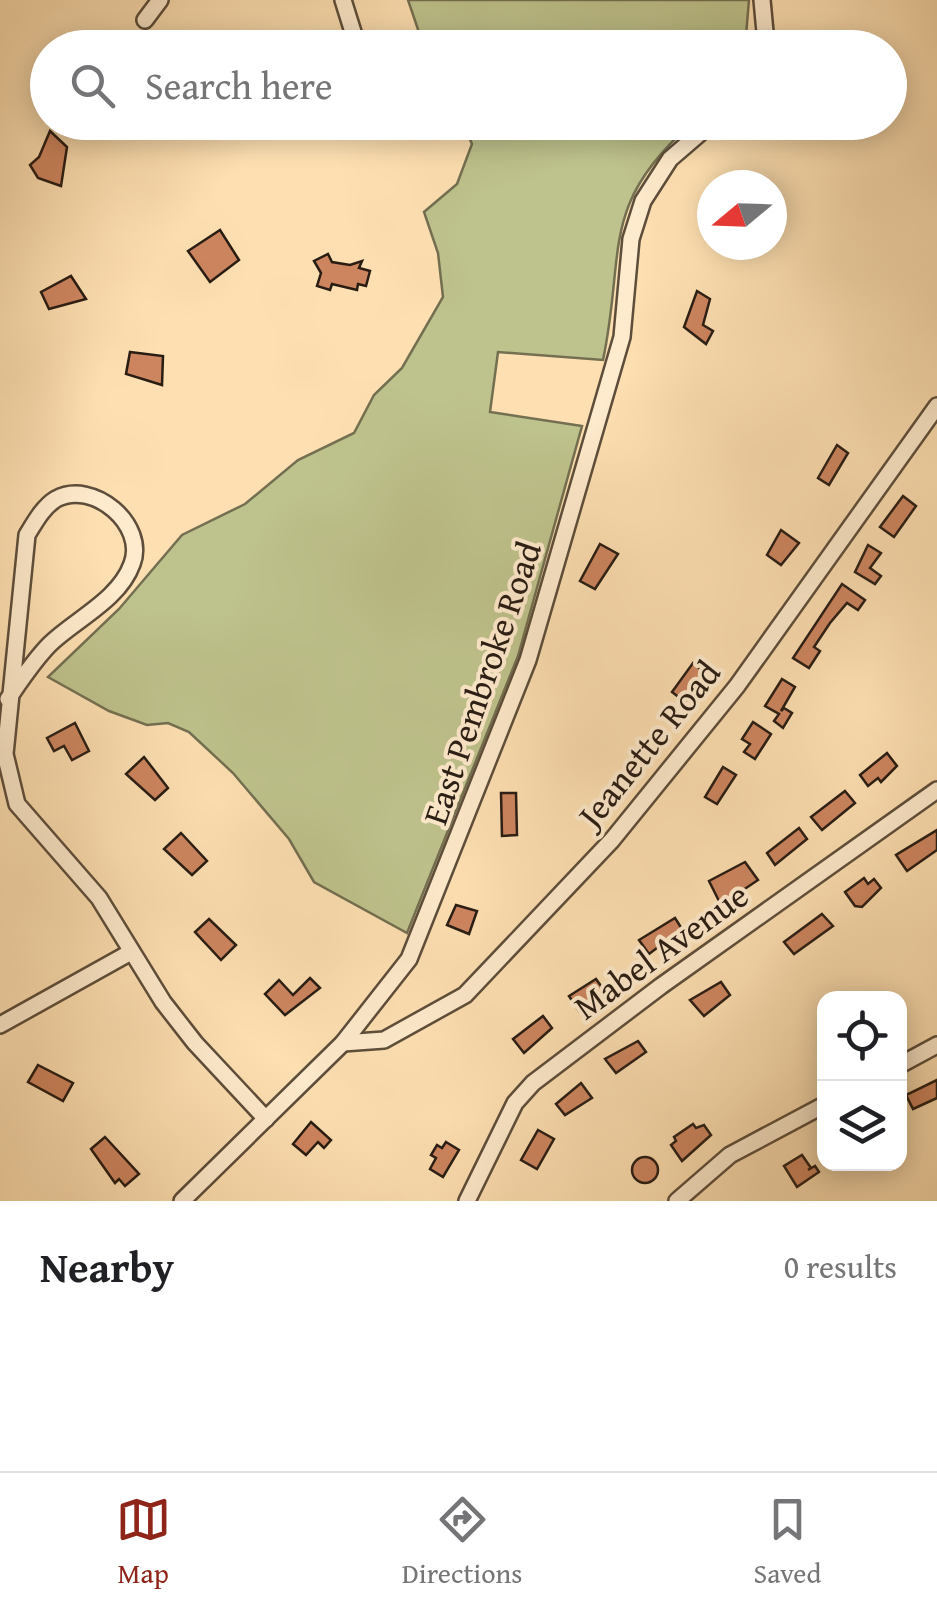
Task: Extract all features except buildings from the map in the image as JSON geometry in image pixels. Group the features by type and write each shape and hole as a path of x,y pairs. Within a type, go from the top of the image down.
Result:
{"street":[{"path":"146,20 160,0"},
{"path":"343,0 352,30"},
{"path":"762,0 765,30"},
{"name":"East Pembroke Road","path":"182,1201 344,1043 410,959 528,660 622,337 631,239 643,201 670,159 692,140"},
{"name":"Jeanette Road","path":"344,1043 384,1040 465,995 612,840 737,686 937,406"},
{"path":"8,699 49,645 123,581 134,560 130,532 120,514 103,500 58,498 39,514 28,534 8,699 5,754 17,804 99,898 195,1044 266,1120"},
{"name":"Mabel Avenue","path":"467,1201 515,1102 533,1084 677,974 937,790"},
{"path":"0,1025 131,952"},
{"path":"907,1061 937,1045"},
{"path":"677,1201 730,1155 817,1109"}],"green space":[{"path":"408,0 749,0 746,30 418,30"},
{"path":"470,140 675,140 642,180 629,206 616,259 603,360 498,352 490,412 582,426 518,656 407,933 314,882 289,839 233,773 189,732 168,723 147,725 109,711 48,677 119,609 182,535 245,504 298,460 354,433 374,395 402,368 443,297 438,253 424,212 457,184"}]}
